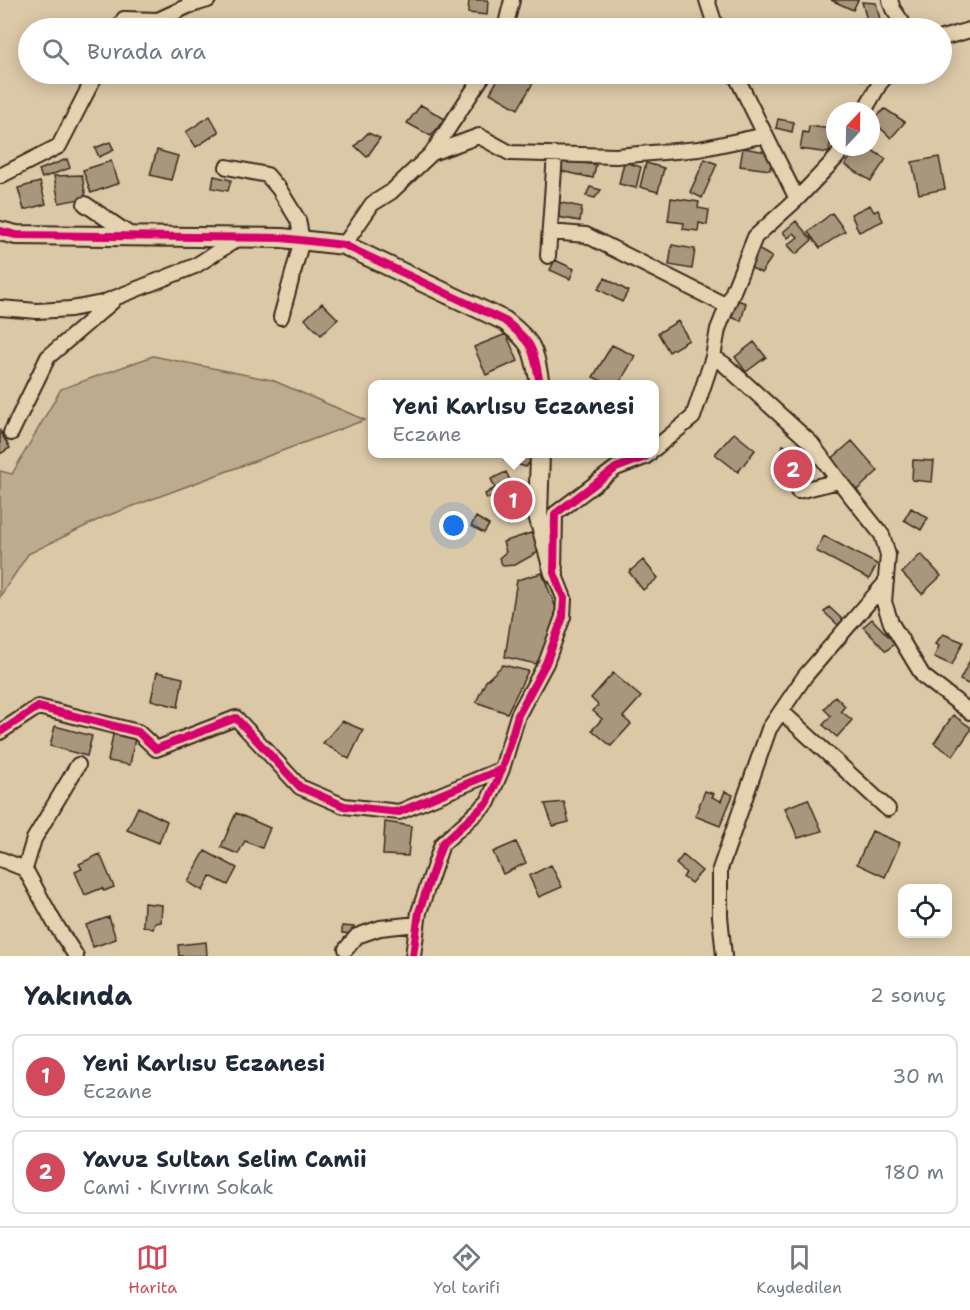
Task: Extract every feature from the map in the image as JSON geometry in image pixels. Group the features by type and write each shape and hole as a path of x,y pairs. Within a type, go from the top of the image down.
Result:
{"street":[{"path":"161,18 187,3 208,0"},
{"path":"508,18 512,0"},
{"path":"707,0 713,18"},
{"path":"890,0 899,18"},
{"path":"952,35 970,30"},
{"path":"0,176 59,146 91,84"},
{"path":"344,245 372,204 398,186 432,153 477,84"},
{"path":"740,84 797,199"},
{"path":"870,102 882,84"},
{"path":"432,153 479,136 510,153 616,156 699,149 765,135"},
{"path":"548,256 555,154"},
{"path":"659,445 693,417 713,357 718,328 755,237 797,199 838,156"},
{"path":"227,167 267,175 279,189 298,220 302,240 281,317"},
{"path":"85,204 132,236"},
{"path":"0,231 16,235 282,238 344,245 505,321 525,337 533,350 539,380"},
{"path":"550,232 586,235 728,306"},
{"path":"0,308 37,311 71,309 102,303 195,266 239,238"},
{"path":"11,433 48,357 121,295"},
{"path":"713,357 724,364 811,443 882,535 888,555 885,602 891,623 923,676 970,712"},
{"path":"413,956 417,924 426,889 442,844 488,802 518,715 546,663 563,617 564,598 554,573 538,515 540,458"},
{"path":"554,573 555,514 616,468 642,458"},
{"path":"798,491 839,481"},
{"path":"724,956 720,916 720,869 769,729 805,676 886,582"},
{"path":"0,732 38,707 138,732 156,749 236,718 300,787 344,806 399,812 501,769"},
{"path":"782,712 888,809"},
{"path":"25,869 34,839 78,765"},
{"path":"0,860 25,869 76,956"},
{"path":"346,949 357,936 380,928 417,924"}],"shaded area":[{"path":"153,356 272,380 365,420 104,517 28,554 0,597 0,471 12,474 61,389"}],"building":[{"path":"469,0 488,0 487,15 468,13"},
{"path":"831,0 858,0 853,10"},
{"path":"862,2 876,3 880,18 866,18"},
{"path":"495,84 532,84 518,109 490,93"},
{"path":"421,105 445,119 431,136 407,123"},
{"path":"885,109 905,122 891,138 880,128 880,113"},
{"path":"210,116 219,132 196,147 186,132"},
{"path":"778,119 794,122 792,132 776,128"},
{"path":"809,126 826,128 826,153 800,149 803,132 808,133"},
{"path":"368,133 380,138 367,157 355,146"},
{"path":"110,142 114,150 99,157 95,148"},
{"path":"743,148 773,153 770,170 740,166"},
{"path":"157,150 178,156 171,180 150,175"},
{"path":"880,155 886,159 871,181 845,165 851,156"},
{"path":"939,157 945,189 919,194 912,162"},
{"path":"67,159 70,168 42,178 39,170"},
{"path":"562,159 596,165 593,178 561,171"},
{"path":"705,159 717,164 702,198 690,192"},
{"path":"111,161 119,183 91,193 83,170"},
{"path":"624,162 641,167 636,188 619,184"},
{"path":"646,163 664,168 658,192 640,187"},
{"path":"82,175 86,198 59,203 54,176"},
{"path":"214,176 231,180 228,191 212,188"},
{"path":"40,182 46,204 24,210 18,188"},
{"path":"590,187 601,190 595,198 586,196"},
{"path":"671,198 699,202 698,208 709,210 707,225 699,223 698,231 683,229 684,223 668,221"},
{"path":"557,202 582,207 580,221 558,217"},
{"path":"870,205 874,212 878,210 883,221 859,232 851,214"},
{"path":"832,213 845,231 820,248 808,232"},
{"path":"796,221 812,240 796,254 788,245 798,237 794,233 788,238 783,232"},
{"path":"672,245 695,249 692,269 669,265"},
{"path":"756,248 772,257 761,273 748,266"},
{"path":"555,260 574,269 570,279 550,270"},
{"path":"605,278 628,291 622,302 598,289"},
{"path":"737,300 746,303 741,321 731,317"},
{"path":"322,303 338,319 321,335 305,319"},
{"path":"678,321 689,340 669,352 658,333"},
{"path":"506,334 518,361 486,375 474,347"},
{"path":"754,342 766,357 746,372 735,357"},
{"path":"612,345 635,356 621,380 600,380 593,377"},
{"path":"0,431 10,448 0,454"},
{"path":"734,433 755,450 738,472 715,454"},
{"path":"852,441 878,471 856,491 829,461"},
{"path":"783,445 815,456 804,488 773,481"},
{"path":"504,458 533,458 526,467"},
{"path":"913,460 934,461 932,482 912,480"},
{"path":"506,472 510,480 500,485 503,491 487,499 485,494 495,488 491,479"},
{"path":"911,508 928,518 921,530 904,520"},
{"path":"476,517 489,525 484,533 471,526"},
{"path":"531,533 542,550 515,565 503,566 499,558 506,552 503,542"},
{"path":"824,536 877,564 869,579 816,551"},
{"path":"921,554 941,576 922,594 902,573"},
{"path":"643,560 658,578 643,590 629,572"},
{"path":"542,573 556,608 552,639 536,664 505,657 517,580"},
{"path":"829,607 843,620 838,625 824,612"},
{"path":"872,619 895,643 886,651 863,627"},
{"path":"943,634 963,642 952,665 934,657 939,646 935,644"},
{"path":"970,660 970,685 960,680"},
{"path":"503,665 528,671 507,713 476,702 486,681"},
{"path":"157,672 183,678 178,707 151,700"},
{"path":"613,673 641,697 623,717 631,724 611,746 592,730 602,719 593,711 598,705 591,698"},
{"path":"835,696 845,706 841,711 852,720 837,737 823,725 831,716 824,709"},
{"path":"953,715 970,727 970,731 953,756 934,743"},
{"path":"342,721 363,730 349,759 323,743"},
{"path":"55,726 92,736 87,756 50,746"},
{"path":"113,734 135,738 130,765 108,761"},
{"path":"705,791 714,794 712,797 721,801 725,791 733,795 720,826 695,816"},
{"path":"808,799 822,831 798,838 785,808"},
{"path":"564,802 569,822 553,826 545,804"},
{"path":"138,807 167,821 159,843 127,830"},
{"path":"236,813 270,828 262,848 245,841 238,854 221,847"},
{"path":"385,822 411,826 408,856 383,855"},
{"path":"872,831 900,843 885,877 857,864"},
{"path":"516,842 526,863 503,874 493,852"},
{"path":"205,851 237,868 228,885 210,876 203,891 188,882"},
{"path":"100,854 114,887 104,891 102,888 85,895 75,872 82,869 79,864"},
{"path":"683,855 702,871 691,883 683,877 686,873 676,864"},
{"path":"551,865 562,887 539,897 529,876"},
{"path":"144,903 162,905 161,922 155,923 153,929 143,926"},
{"path":"109,917 116,939 93,947 86,925"},
{"path":"342,926 354,927 353,934 342,933"},
{"path":"206,942 207,956 179,956 178,945"}],"cycle path":[{"path":"0,231 16,235 282,238 344,245 505,321 522,335 531,348 539,380"},
{"path":"413,956 419,912 442,844 488,802 502,769 518,715 546,663 563,617 564,598 554,573 555,514 616,468 642,458"},
{"path":"0,732 38,707 138,732 156,749 236,718 300,787 344,806 399,812 502,769"}],"place":[{"name":"Yavuz Sultan Selim Camii","path":"793,469"},
{"name":"Yeni Karlısu Eczanesi","path":"513,500"}]}
